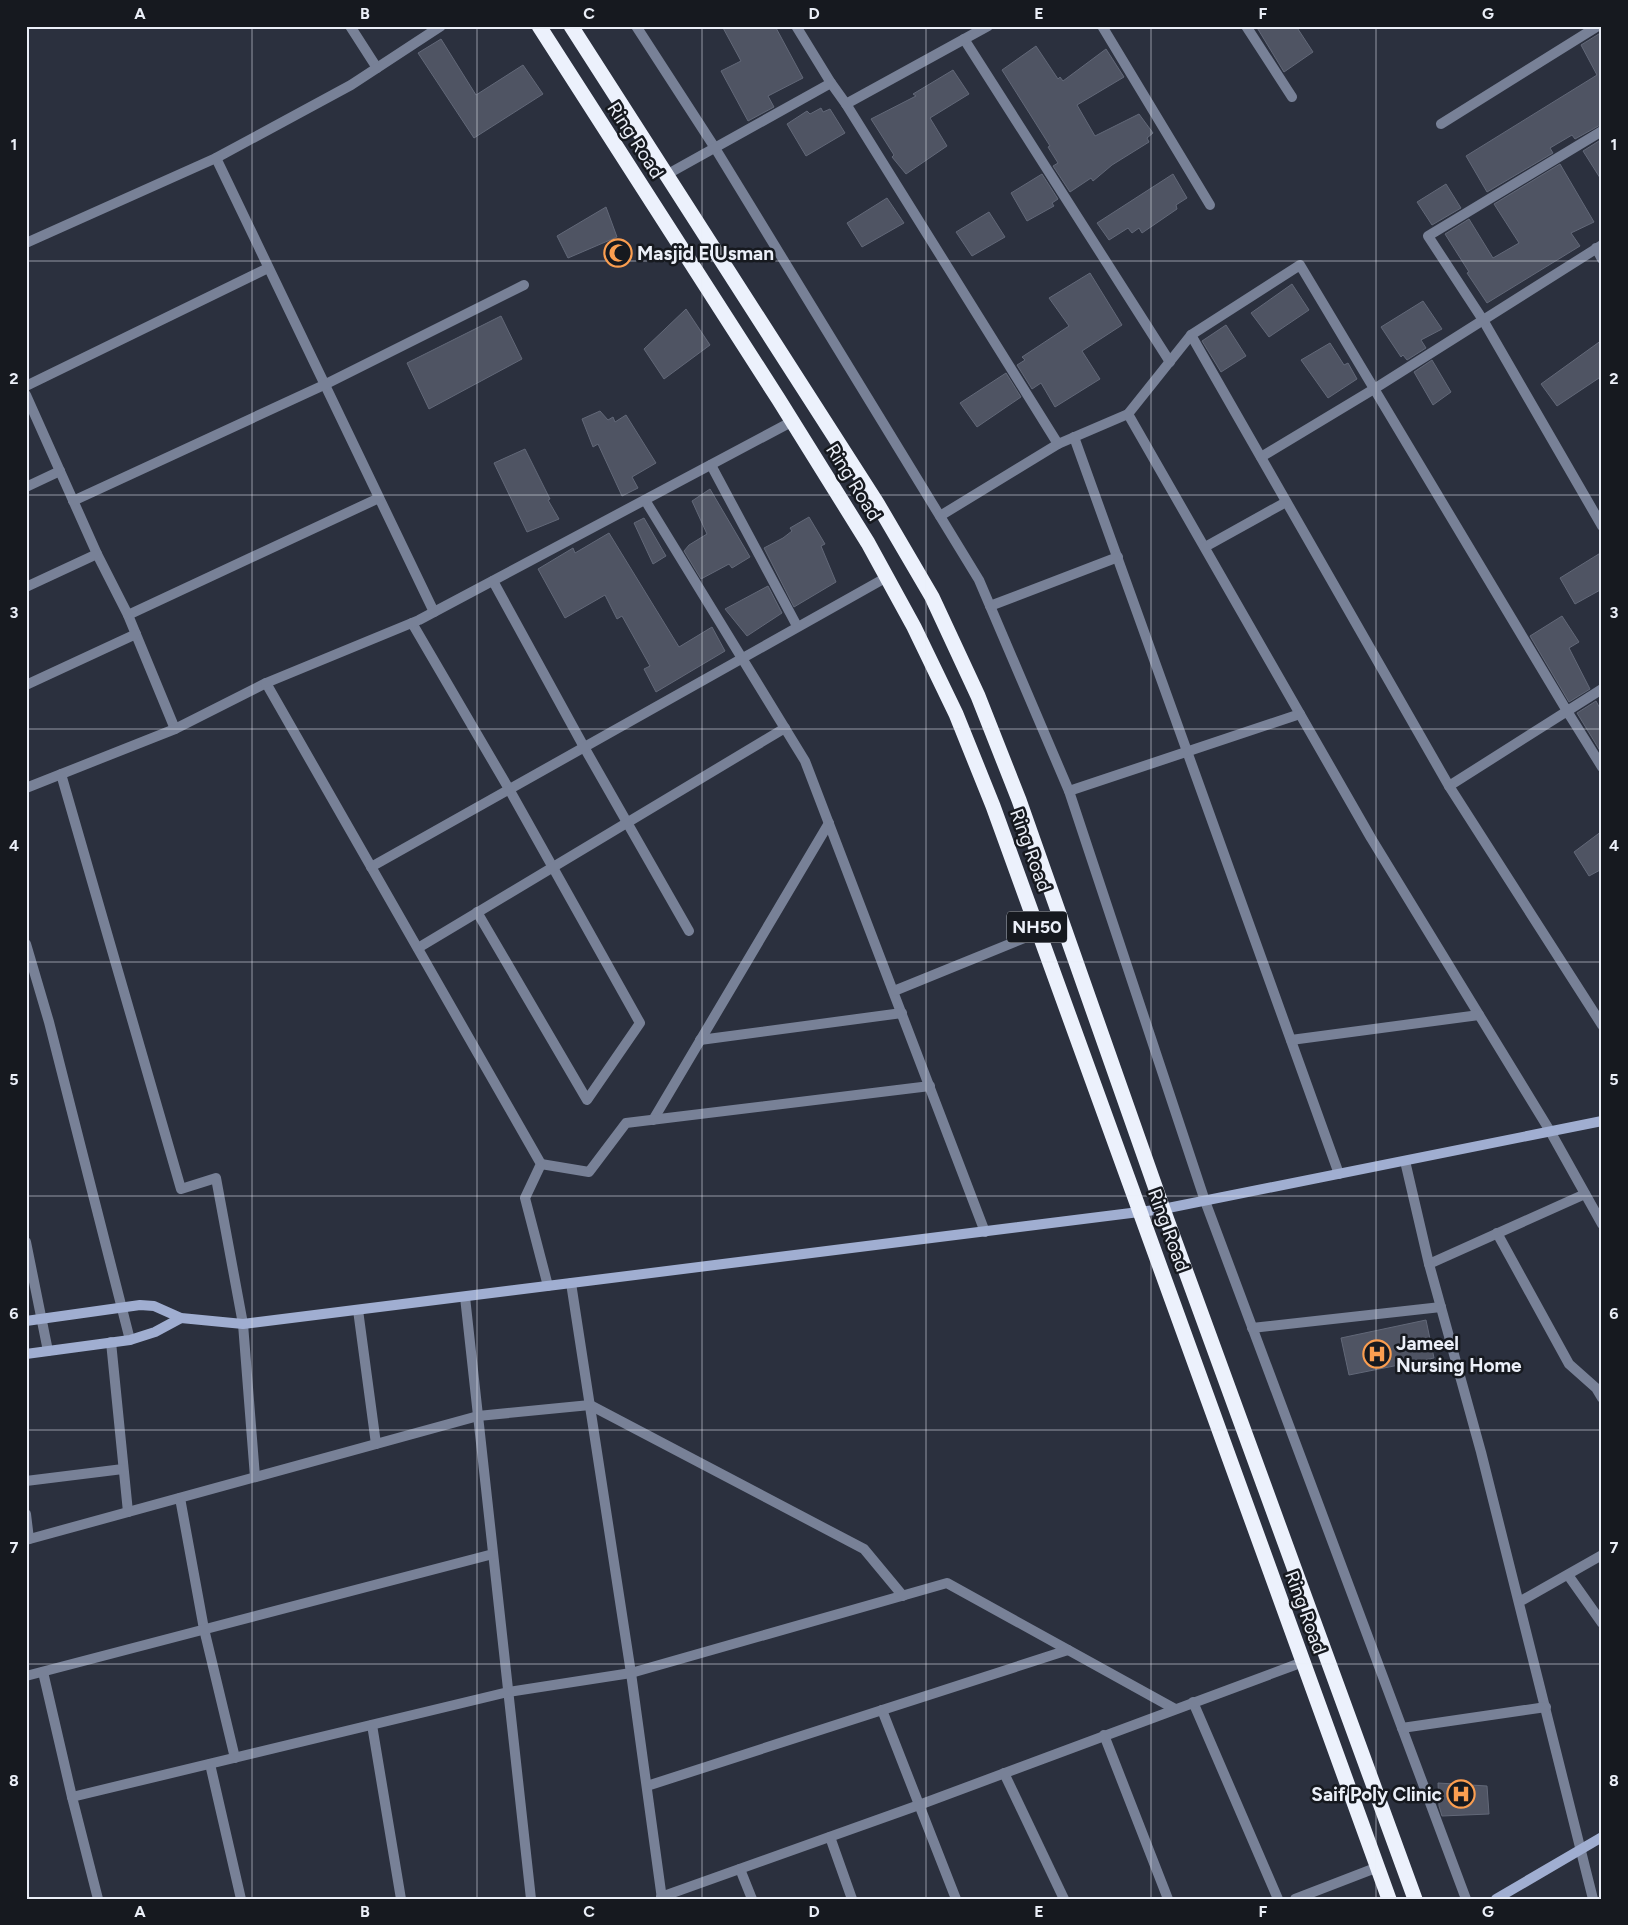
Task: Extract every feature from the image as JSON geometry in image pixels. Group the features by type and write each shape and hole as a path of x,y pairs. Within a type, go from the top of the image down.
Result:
{"highway":[{"name":"Ring Road","path":"539,26 793,421 887,577 914,627 956,714 994,806 1389,1899"},
{"name":"Ring Road","path":"571,26 877,503 932,597 978,696 1019,800 1163,1210 1415,1899"}],"street":[{"path":"350,26 377,68"},
{"path":"26,243 216,158 351,85 441,26"},
{"path":"636,26 715,148 979,580 1069,791 1205,1201 1466,1899"},
{"path":"796,26 1058,444"},
{"path":"846,104 988,26"},
{"path":"1102,26 1210,205"},
{"path":"1246,26 1292,97"},
{"path":"1440,124 1598,26"},
{"path":"964,39 1170,362"},
{"path":"666,175 831,83"},
{"path":"1602,130 1428,236 1483,320 1602,526"},
{"path":"216,158 434,612"},
{"path":"1261,456 1374,388 1599,247 1602,259"},
{"path":"940,516 1058,444 1128,414 1191,335 1300,265 1602,767"},
{"path":"26,386 268,268"},
{"path":"74,501 324,386 524,285"},
{"path":"1191,335 1449,786 1602,1025"},
{"path":"26,395 97,554 128,615 175,729"},
{"path":"1128,414 1371,838 1550,1131 1602,1224"},
{"path":"26,788 175,729 266,683 412,623 793,421"},
{"path":"1074,437 1339,1174"},
{"path":"711,465 797,626"},
{"path":"26,487 60,471"},
{"path":"128,615 378,498"},
{"path":"645,500 805,760 986,1232"},
{"path":"1205,547 1286,502"},
{"path":"26,587 97,554"},
{"path":"990,606 1118,557"},
{"path":"371,867 887,577"},
{"path":"493,581 584,747 689,931"},
{"path":"412,623 509,789 640,1023 587,1100 477,912"},
{"path":"26,685 136,634"},
{"path":"266,683 541,1164"},
{"path":"1449,786 1602,689"},
{"path":"1069,791 1300,714"},
{"path":"418,948 785,728"},
{"path":"61,774 181,1189 216,1178 242,1324 255,1477"},
{"path":"653,1120 829,823"},
{"path":"894,991 1039,932"},
{"path":"26,944 130,1340"},
{"path":"700,1040 902,1012"},
{"path":"1291,1040 1479,1015"},
{"path":"541,1164 589,1172 626,1124 930,1086"},
{"path":"26,1320 140,1305 154,1306 181,1318 242,1324 1163,1210 1602,1121"},
{"path":"1406,1161 1429,1264 1481,1452 1593,1899"},
{"path":"541,1164 525,1198 548,1286"},
{"path":"1429,1264 1585,1194"},
{"path":"1497,1234 1569,1364 1596,1388 1602,1398"},
{"path":"26,1242 48,1351"},
{"path":"571,1283 631,1673 662,1898 919,1805 1303,1662"},
{"path":"465,1296 531,1899"},
{"path":"1252,1328 1441,1306"},
{"path":"358,1310 376,1444"},
{"path":"26,1354 130,1340 155,1332 181,1318"},
{"path":"111,1342 128,1512"},
{"path":"26,1514 28,1540 478,1416 590,1405 864,1549 903,1596"},
{"path":"26,1481 123,1469"},
{"path":"180,1498 204,1629 235,1758"},
{"path":"26,1676 493,1554"},
{"path":"1519,1602 1602,1555"},
{"path":"1568,1575 1602,1623"},
{"path":"72,1797 508,1692 631,1673 947,1583 1175,1709"},
{"path":"647,1786 1068,1650"},
{"path":"42,1672 98,1899"},
{"path":"1193,1702 1278,1899"},
{"path":"1402,1728 1546,1707"},
{"path":"882,1710 956,1899"},
{"path":"372,1725 401,1899"},
{"path":"1104,1735 1168,1899"},
{"path":"210,1764 241,1899"},
{"path":"1004,1773 1064,1899"},
{"path":"830,1837 852,1899"},
{"path":"1496,1899 1602,1837"},
{"path":"1296,1899 1378,1867"},
{"path":"740,1869 752,1899"}],"building":[{"path":"722,26 775,26 803,78 768,96 774,107 748,121 721,71 741,61"},
{"path":"1256,26 1296,26 1313,52 1284,72"},
{"path":"1602,32 1602,124 1575,139 1572,135 1550,148 1553,153 1487,192 1466,156 1597,75 1581,45"},
{"path":"441,39 476,95 523,65 543,94 474,138 418,53"},
{"path":"1036,46 1058,79 1060,77 1063,81 1106,49 1124,77 1077,105 1095,136 1139,114 1153,133 1147,138 1149,142 1112,165 1093,181 1091,178 1070,192 1053,166 1058,163 1048,147 1050,146 1002,70"},
{"path":"953,70 969,94 930,118 947,146 906,174 892,157 894,155 871,119 916,96 913,94"},
{"path":"821,108 823,112 830,109 845,133 806,156 787,124 807,111 810,114"},
{"path":"1602,139 1602,181 1583,151"},
{"path":"1560,164 1594,222 1571,233 1580,246 1487,303 1445,234 1469,219 1493,258 1519,243 1494,204"},
{"path":"1042,174 1058,199 1052,203 1054,206 1027,221 1011,193"},
{"path":"1173,174 1187,198 1176,205 1177,209 1142,233 1139,228 1132,233 1128,228 1109,240 1097,223"},
{"path":"1446,184 1461,208 1432,225 1417,202"},
{"path":"887,198 904,223 862,247 847,223"},
{"path":"606,207 617,237 568,258 557,236"},
{"path":"989,212 1005,237 972,256 956,232"},
{"path":"1090,273 1122,325 1082,351 1100,379 1055,407 1041,383 1032,389 1017,365 1025,360 1022,357 1069,326 1049,298"},
{"path":"1292,284 1309,310 1269,337 1251,313"},
{"path":"1423,301 1442,329 1421,340 1426,348 1407,360 1403,355 1401,357 1381,327"},
{"path":"686,309 710,345 664,379 644,349"},
{"path":"501,316 522,359 429,409 407,363"},
{"path":"1226,325 1246,356 1221,372 1202,341"},
{"path":"1602,340 1602,376 1557,406 1541,384"},
{"path":"1330,343 1344,365 1348,363 1357,379 1328,398 1301,360"},
{"path":"1432,360 1451,392 1433,405 1414,372"},
{"path":"1006,373 1021,397 977,427 960,403"},
{"path":"600,411 608,420 613,417 615,422 626,415 656,463 632,477 638,488 622,496 598,444 593,447 582,419"},
{"path":"525,449 550,499 548,500 559,519 527,532 494,463"},
{"path":"710,489 750,557 732,568 729,564 701,579 684,551 689,545 707,534 692,501"},
{"path":"809,517 825,544 821,546 836,582 794,607 764,548 783,538 792,531 790,528"},
{"path":"644,518 666,556 653,564 634,523"},
{"path":"609,533 679,647 712,627 725,651 656,692 644,669 650,666 622,616 617,619 605,595 565,618 538,569 573,548 575,553"},
{"path":"1602,552 1602,589 1575,604 1560,578"},
{"path":"768,586 782,613 747,636 725,609"},
{"path":"1562,616 1579,642 1569,648 1590,689 1569,702 1530,636"},
{"path":"1596,701 1602,712 1602,754 1577,713"},
{"path":"1602,831 1602,869 1589,876 1574,852"},
{"path":"1426,1320 1434,1358 1349,1375 1341,1338"},
{"path":"1438,1783 1487,1786 1489,1814 1442,1816 1439,1806"}],"place":[{"name":"Masjid E Usman","path":"618,253"},
{"name":"Jameel Nursing Home","path":"1377,1354"},
{"name":"Saif Poly Clinic","path":"1461,1794"}]}
